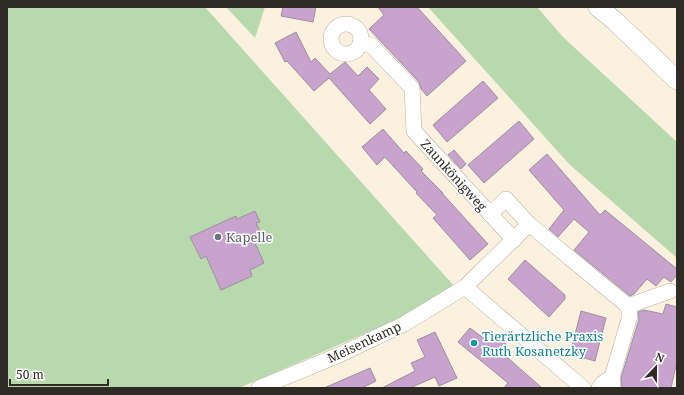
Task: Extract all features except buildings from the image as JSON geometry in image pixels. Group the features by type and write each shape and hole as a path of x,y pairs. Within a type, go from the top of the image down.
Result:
{"main road":[{"path":"598,7 611,14 677,80"}],"street":[{"name":"Zaunkönigweg","path":"360,43 371,45 412,88 414,131 514,240"},
{"name":"Zaunkönigweg","path":"490,214 506,199 529,224 628,306"},
{"path":"529,224 465,287 583,388"},
{"name":"Meisenkamp","path":"259,388 339,355 404,324 465,287"},
{"path":"599,388 603,383 613,382 630,316 628,306 670,290"}],"green space":[{"path":"7,7 205,7 454,286 401,318 239,388 7,388"},
{"path":"226,7 265,7 255,38"},
{"path":"428,7 537,7 563,37 677,142 677,258 569,164"}],"place":[{"name":"Kapelle","path":"218,237"},
{"name":"Tierärtzliche Praxis Ruth Kosanetzky","path":"474,343"}]}
